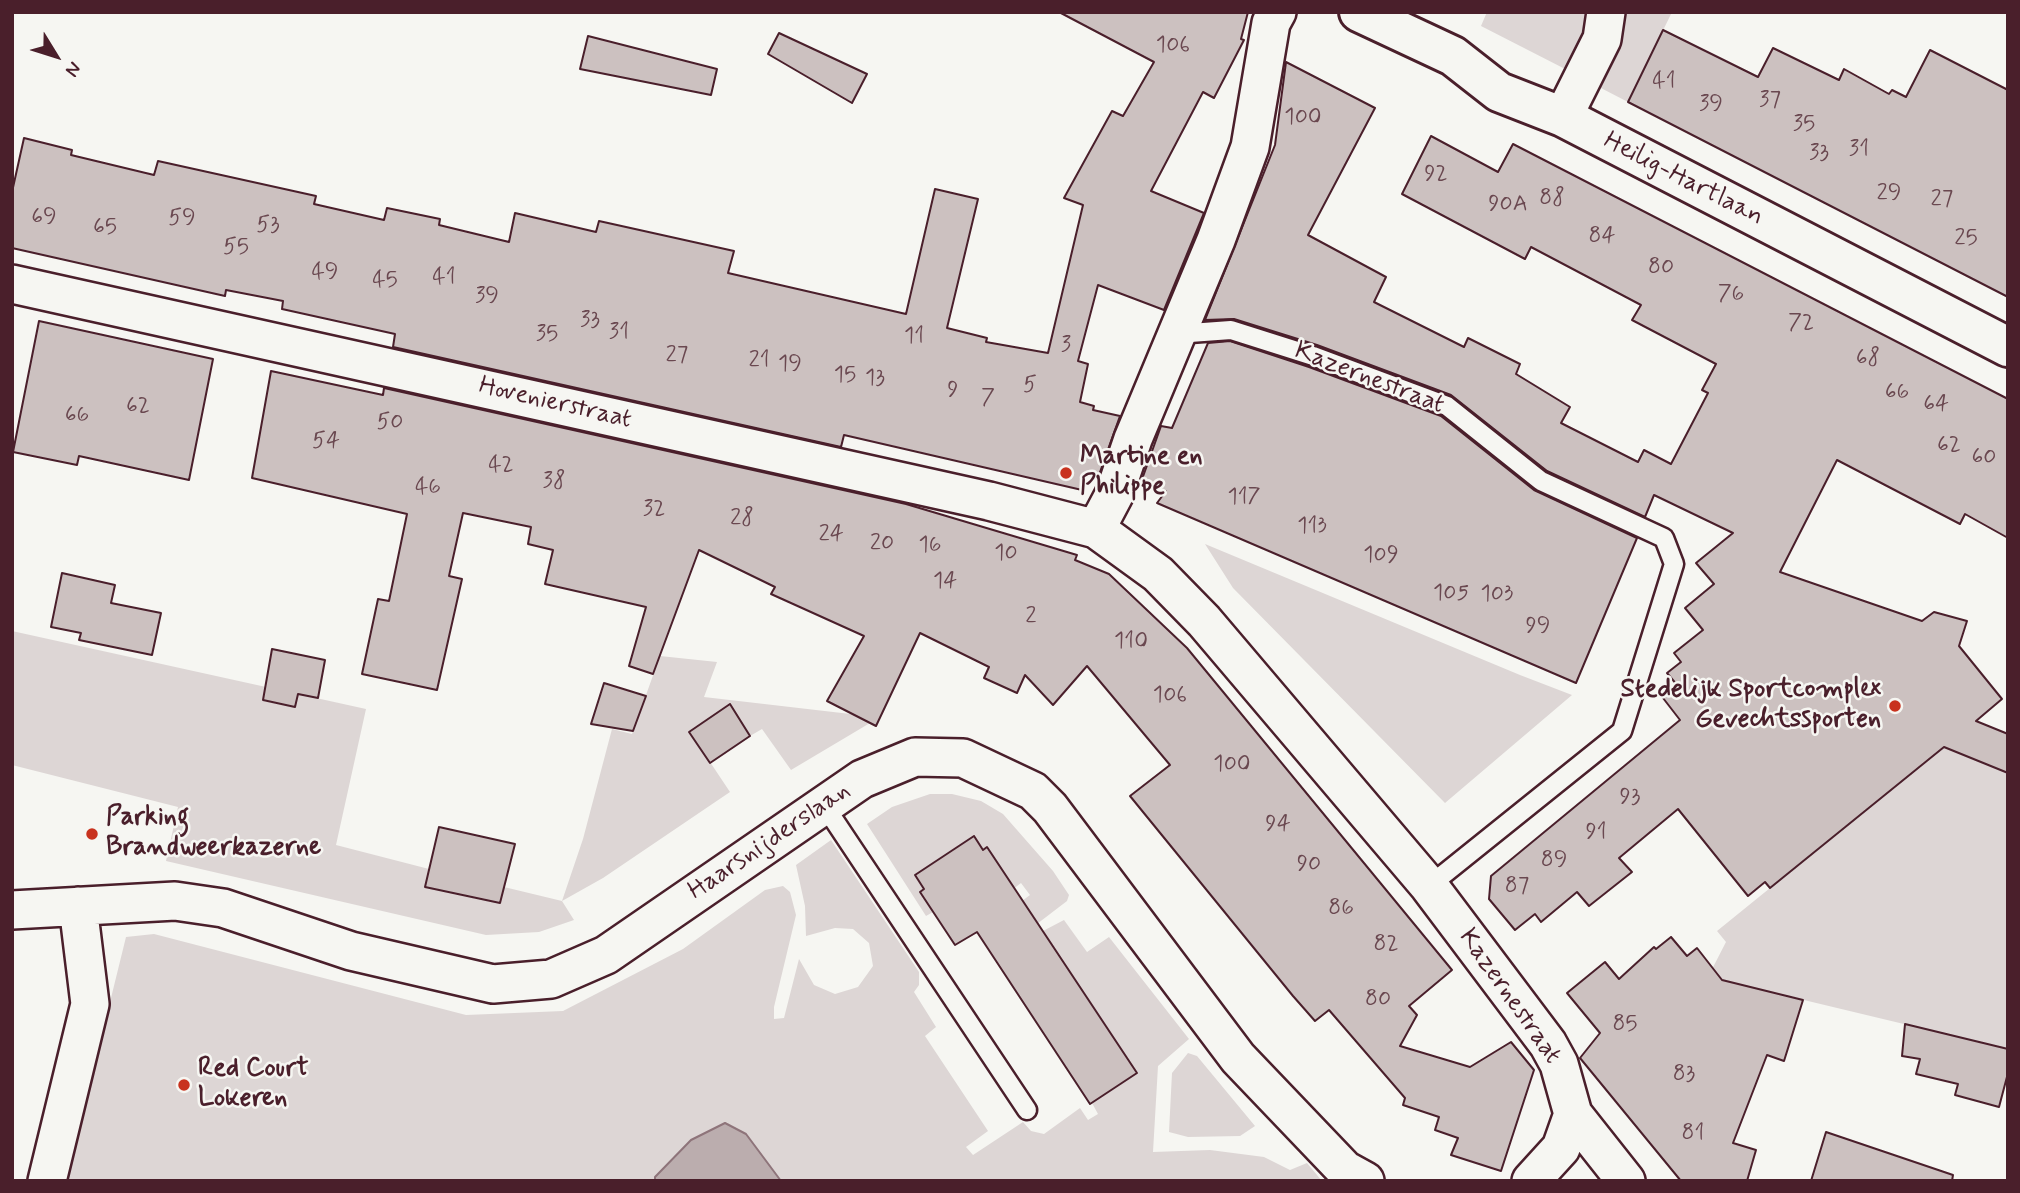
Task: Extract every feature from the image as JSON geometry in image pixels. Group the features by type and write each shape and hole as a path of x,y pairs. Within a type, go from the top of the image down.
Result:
{"street":[{"path":"1096,528 1114,495 1176,334 1216,240 1250,147 1271,23 1277,12"},
{"name":"Heilig-Hartlaan","path":"1359,12 1453,56 1499,92 1563,117 2008,347"},
{"path":"1563,117 1602,39 1606,12"},
{"name":"Hovenierstraat","path":"12,285 989,501 1096,528"},
{"name":"Kazernestraat","path":"1096,528 1158,574 1204,621 1429,886 1548,1044 1559,1064 1573,1114 1626,1181"},
{"name":"Haarsnijderslaan","path":"12,910 176,901 223,908 351,951 493,984 551,979 606,955 862,779 915,757 963,758 1033,791 1050,808 1238,1058 1345,1170 1365,1181"},
{"path":"47,1181 90,1004 78,906"},
{"path":"1531,1181 1562,1149 1573,1114"}],"lane":[{"name":"Kazernestraat","path":"1176,334 1231,330 1313,356 1447,406 1541,481 1664,538 1674,564 1622,731 1429,886"},
{"path":"824,805 1027,1110"}],"shaded area":[{"path":"1487,12 1591,12 1592,15 1569,71 1481,26"},
{"path":"1622,12 1672,12 1628,102 1597,86"},
{"path":"1205,544 1572,695 1445,803 1233,588"},
{"path":"12,631 266,687 264,701 294,707 298,694 366,709 336,845 429,869 426,887 500,903 504,887 562,901 574,920 539,932 486,935 166,861 178,807 12,765"},
{"path":"660,656 717,662 704,697 859,715 870,723 791,770 762,729 750,736 730,705 690,732 730,792 603,878 562,901 583,839 612,729 632,734"},
{"path":"1944,747 2008,773 2008,1049 1708,977 1726,942 1717,931"},
{"path":"930,794 952,794 981,801 1003,814 1053,871 1069,895 1067,901 1033,927 1022,901 1030,895 1021,883 1008,893 1012,885 987,847 983,850 974,836 915,875 924,889 920,892 933,912 926,916 867,824 892,807"},
{"path":"831,840 919,972 919,985 914,992 936,1027 925,1036 988,1131 966,1147 973,1155 1023,1122 1031,1131 1044,1134 1080,1108 1088,1120 1098,1114 1092,1103 1136,1073 1043,931 1064,920 1087,952 1109,937 1189,1039 1158,1066 1153,1152 1210,1150 1264,1157 1290,1170 1307,1163 1322,1181 66,1181 126,937 154,934 466,1015 563,1011 683,949 765,890 783,886 790,892 796,915 774,1007 774,1019 784,1018 799,959 814,985 835,994 858,987 873,966 869,943 853,929 835,928 806,936 805,906 796,865"},
{"path":"1188,1053 1197,1056 1255,1126 1240,1136 1188,1137 1169,1132 1172,1073"},
{"path":"725,1123 746,1134 781,1181 655,1181 655,1177 691,1140"}],"building":[{"path":"1059,12 1248,12 1241,39 1244,40 1214,98 1203,92 1151,191 1204,213 1164,310 1098,285 1078,361 1088,364 1080,402 1094,406 1093,410 1120,416 1099,475 1086,472 1082,490 844,435 841,447 393,347 395,334 282,309 283,301 226,290 225,296 12,248 12,192 24,138 72,150 71,155 154,175 158,161 316,196 314,204 384,220 387,208 440,219 439,225 509,242 515,213 596,232 599,221 734,251 728,273 906,314 935,189 978,199 947,328 987,338 986,342 1048,353 1083,205 1064,198 1112,111 1123,116 1154,62"},
{"path":"1663,30 1758,77 1773,48 1839,80 1844,69 1889,94 1892,90 1906,97 1930,50 2008,90 2008,297 1628,102"},
{"path":"779,33 867,74 852,103 768,54"},
{"path":"588,36 717,69 711,95 580,69"},
{"path":"1286,62 1375,108 1308,235 1386,277 1374,302 1464,347 1468,338 1520,364 1516,374 1570,407 1561,423 1638,462 1644,450 1671,464 1708,393 1702,390 1716,364 1632,320 1641,305 1531,247 1525,259 1402,194 1431,136 1498,172 1513,144 2008,399 2008,538 1965,514 1960,524 1837,460 1780,572 1922,621 1934,612 1967,621 1959,646 2002,699 1976,721 2008,734 2008,773 1944,747 1770,888 1765,882 1748,896 1678,809 1619,858 1632,872 1589,906 1577,892 1541,922 1535,914 1515,930 1489,899 1491,876 1680,720 1663,698 1677,685 1667,673 1681,662 1674,653 1703,630 1685,608 1714,584 1696,563 1733,533 1654,495 1645,517 1547,471 1451,395 1317,345 1234,319 1205,320 1275,145"},
{"path":"39,321 213,359 189,480 79,456 77,465 13,452"},
{"path":"1230,341 1441,416 1534,490 1637,538 1576,683 1157,503 1166,491 1140,485 1161,426 1172,428 1208,343"},
{"path":"271,371 383,395 384,388 906,504 1077,555 1075,560 1109,574 1187,648 1452,970 1409,1006 1417,1015 1400,1046 1470,1067 1511,1042 1534,1070 1501,1171 1451,1155 1458,1138 1435,1130 1439,1117 1403,1105 1405,1098 1329,1010 1315,1021 1293,996 1130,796 1170,765 1087,666 1053,705 1025,675 1017,693 984,678 989,667 920,633 876,726 827,701 864,636 771,594 775,587 699,550 653,674 629,666 646,607 545,584 553,550 528,544 531,527 463,513 449,576 462,579 437,690 362,674 378,599 389,601 407,514 252,478"},
{"path":"62,573 115,585 111,603 161,613 152,655 79,640 81,633 51,627"},
{"path":"272,649 325,660 318,698 298,694 295,707 263,700"},
{"path":"604,683 646,696 633,731 591,724"},
{"path":"730,704 750,736 710,763 689,732"},
{"path":"439,827 515,844 500,903 425,887"},
{"path":"974,836 983,850 987,847 1137,1073 1090,1104 977,932 955,945 920,892 924,889 915,875"},
{"path":"1671,937 1687,956 1697,948 1722,980 1803,1000 1784,1061 1767,1055 1733,1143 1756,1150 1747,1181 1681,1181 1580,1058 1600,1033 1567,993 1605,962 1619,979 1654,947 1656,949"},
{"path":"1905,1024 2008,1049 2008,1073 1999,1107 1955,1095 1958,1084 1916,1074 1920,1059 1902,1056"},
{"path":"1826,1132 1953,1175 1952,1181 1811,1181"}],"place":[{"name":"Martine en Philippe","path":"1066,473"},
{"name":"Stedelijk Sportcomplex Gevechtssporten","path":"1895,706"},
{"name":"Parking Brandweerkazerne","path":"92,834"},
{"name":"Red Court Lokeren","path":"184,1085"}]}
